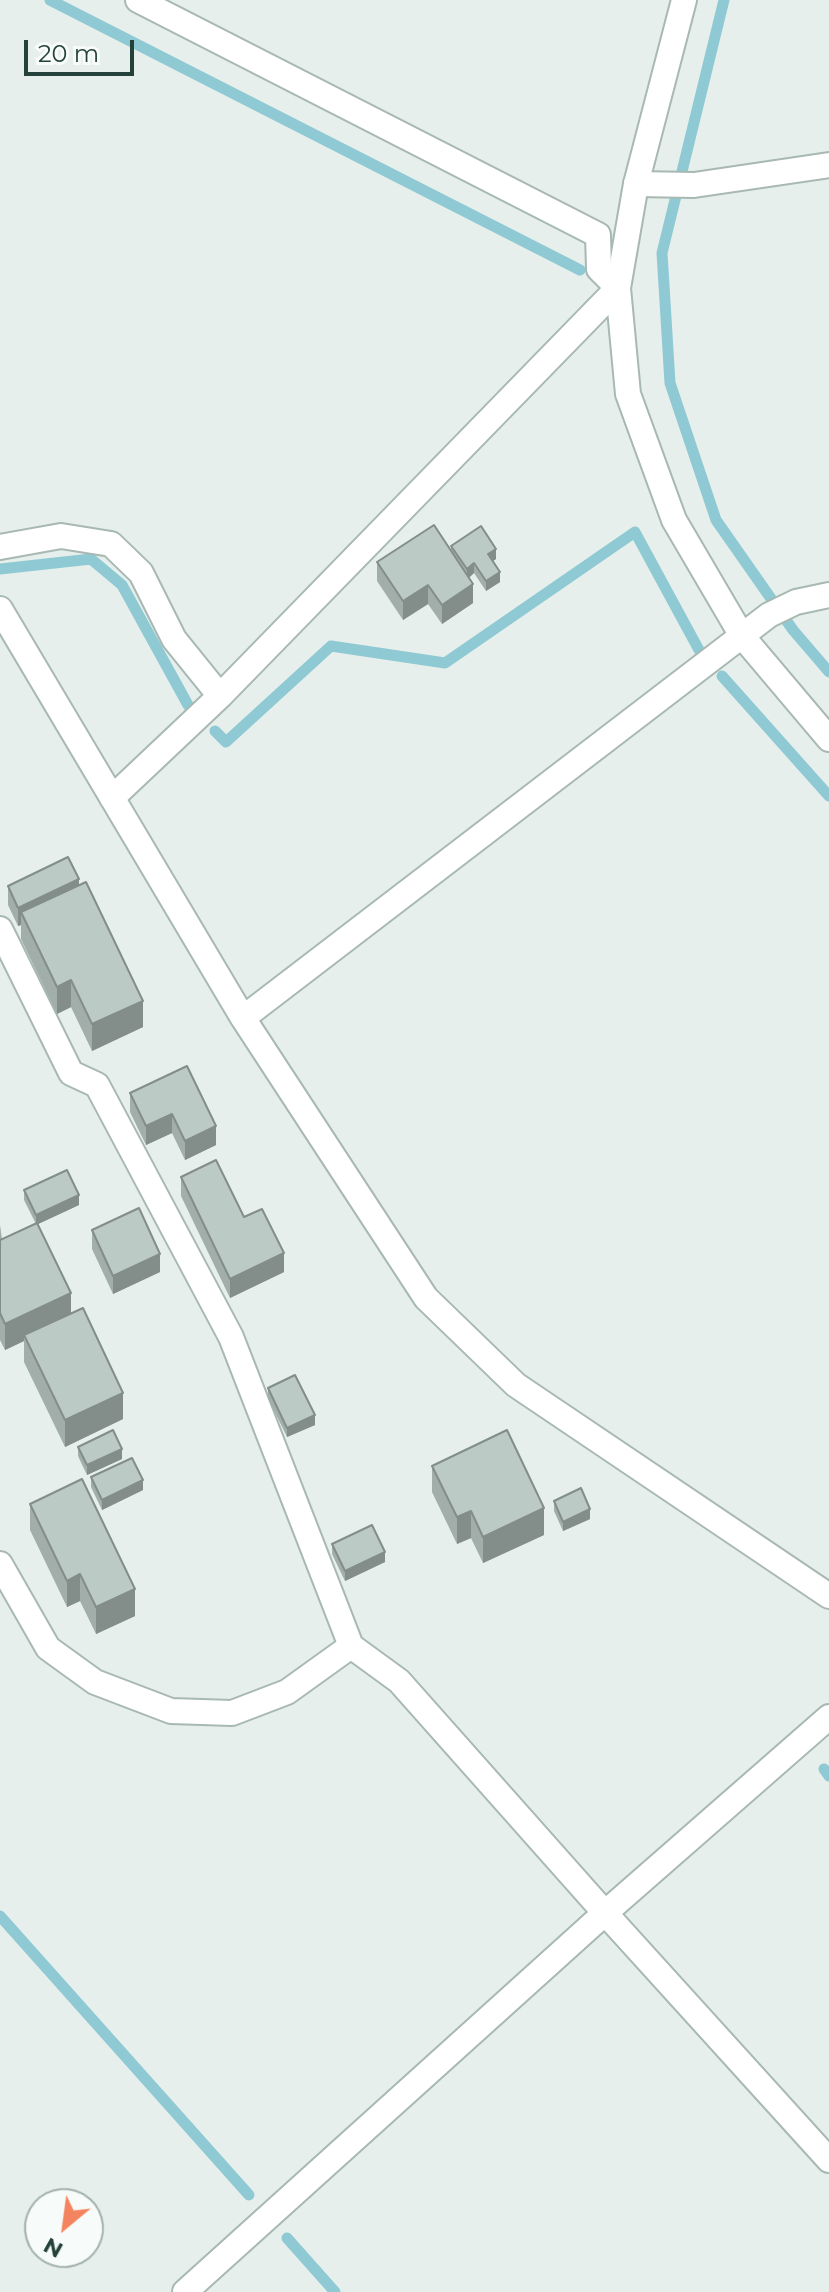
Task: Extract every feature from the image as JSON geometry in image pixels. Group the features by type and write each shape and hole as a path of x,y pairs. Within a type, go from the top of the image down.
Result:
{"street":[{"path":"138,0 598,235 599,269 618,288"},
{"path":"684,0 636,184 618,288 628,394 674,520 742,636 829,739"},
{"path":"636,184 694,185 829,165"},
{"path":"112,798 220,696 618,288"},
{"path":"0,547 61,536 111,544 141,573 174,639 220,696"},
{"path":"243,1018 769,615 796,602 829,595"},
{"path":"0,609 243,1018 426,1298 516,1385 829,1596"},
{"path":"0,929 71,1073 97,1085 231,1337 351,1646 399,1681 829,2160"},
{"path":"0,1564 48,1648 95,1682 171,1711 232,1713 287,1692 351,1646"},
{"path":"185,2292 605,1913 829,1717"}],"building":[{"path":"434,525 473,584 442,605 428,585 403,601 377,562"},
{"path":"481,526 496,549 488,554 500,572 486,581 474,563 467,569 451,546"},
{"path":"68,857 79,879 18,908 8,886"},
{"path":"86,882 143,1001 92,1024 71,980 57,987 21,912"},
{"path":"187,1066 216,1126 185,1141 172,1114 146,1126 130,1093"},
{"path":"216,1160 244,1217 262,1209 284,1253 230,1279 181,1177"},
{"path":"67,1170 79,1195 36,1215 24,1190"},
{"path":"139,1208 160,1254 113,1276 92,1230"},
{"path":"37,1223 71,1293 5,1324 0,1313 0,1240"},
{"path":"83,1308 123,1393 65,1420 24,1335"},
{"path":"295,1375 315,1415 287,1428 268,1388"},
{"path":"113,1430 122,1449 87,1465 78,1447"},
{"path":"507,1430 544,1508 483,1537 471,1511 457,1517 432,1466"},
{"path":"132,1458 143,1480 102,1500 91,1477"},
{"path":"82,1479 135,1589 96,1607 80,1574 67,1581 30,1504"},
{"path":"581,1488 590,1509 563,1522 554,1501"},
{"path":"372,1525 385,1552 345,1571 332,1544"}],"waterway":[{"path":"50,0 580,270"},
{"path":"724,0 662,253 670,383 716,520 793,630 829,672"},
{"path":"215,731 226,742 331,646 445,663 635,532 699,650"},
{"path":"0,569 91,559 122,585 188,705"},
{"path":"722,676 829,796"},
{"path":"824,1769 829,1776"},
{"path":"0,1916 249,2195"},
{"path":"287,2238 335,2292"}]}
